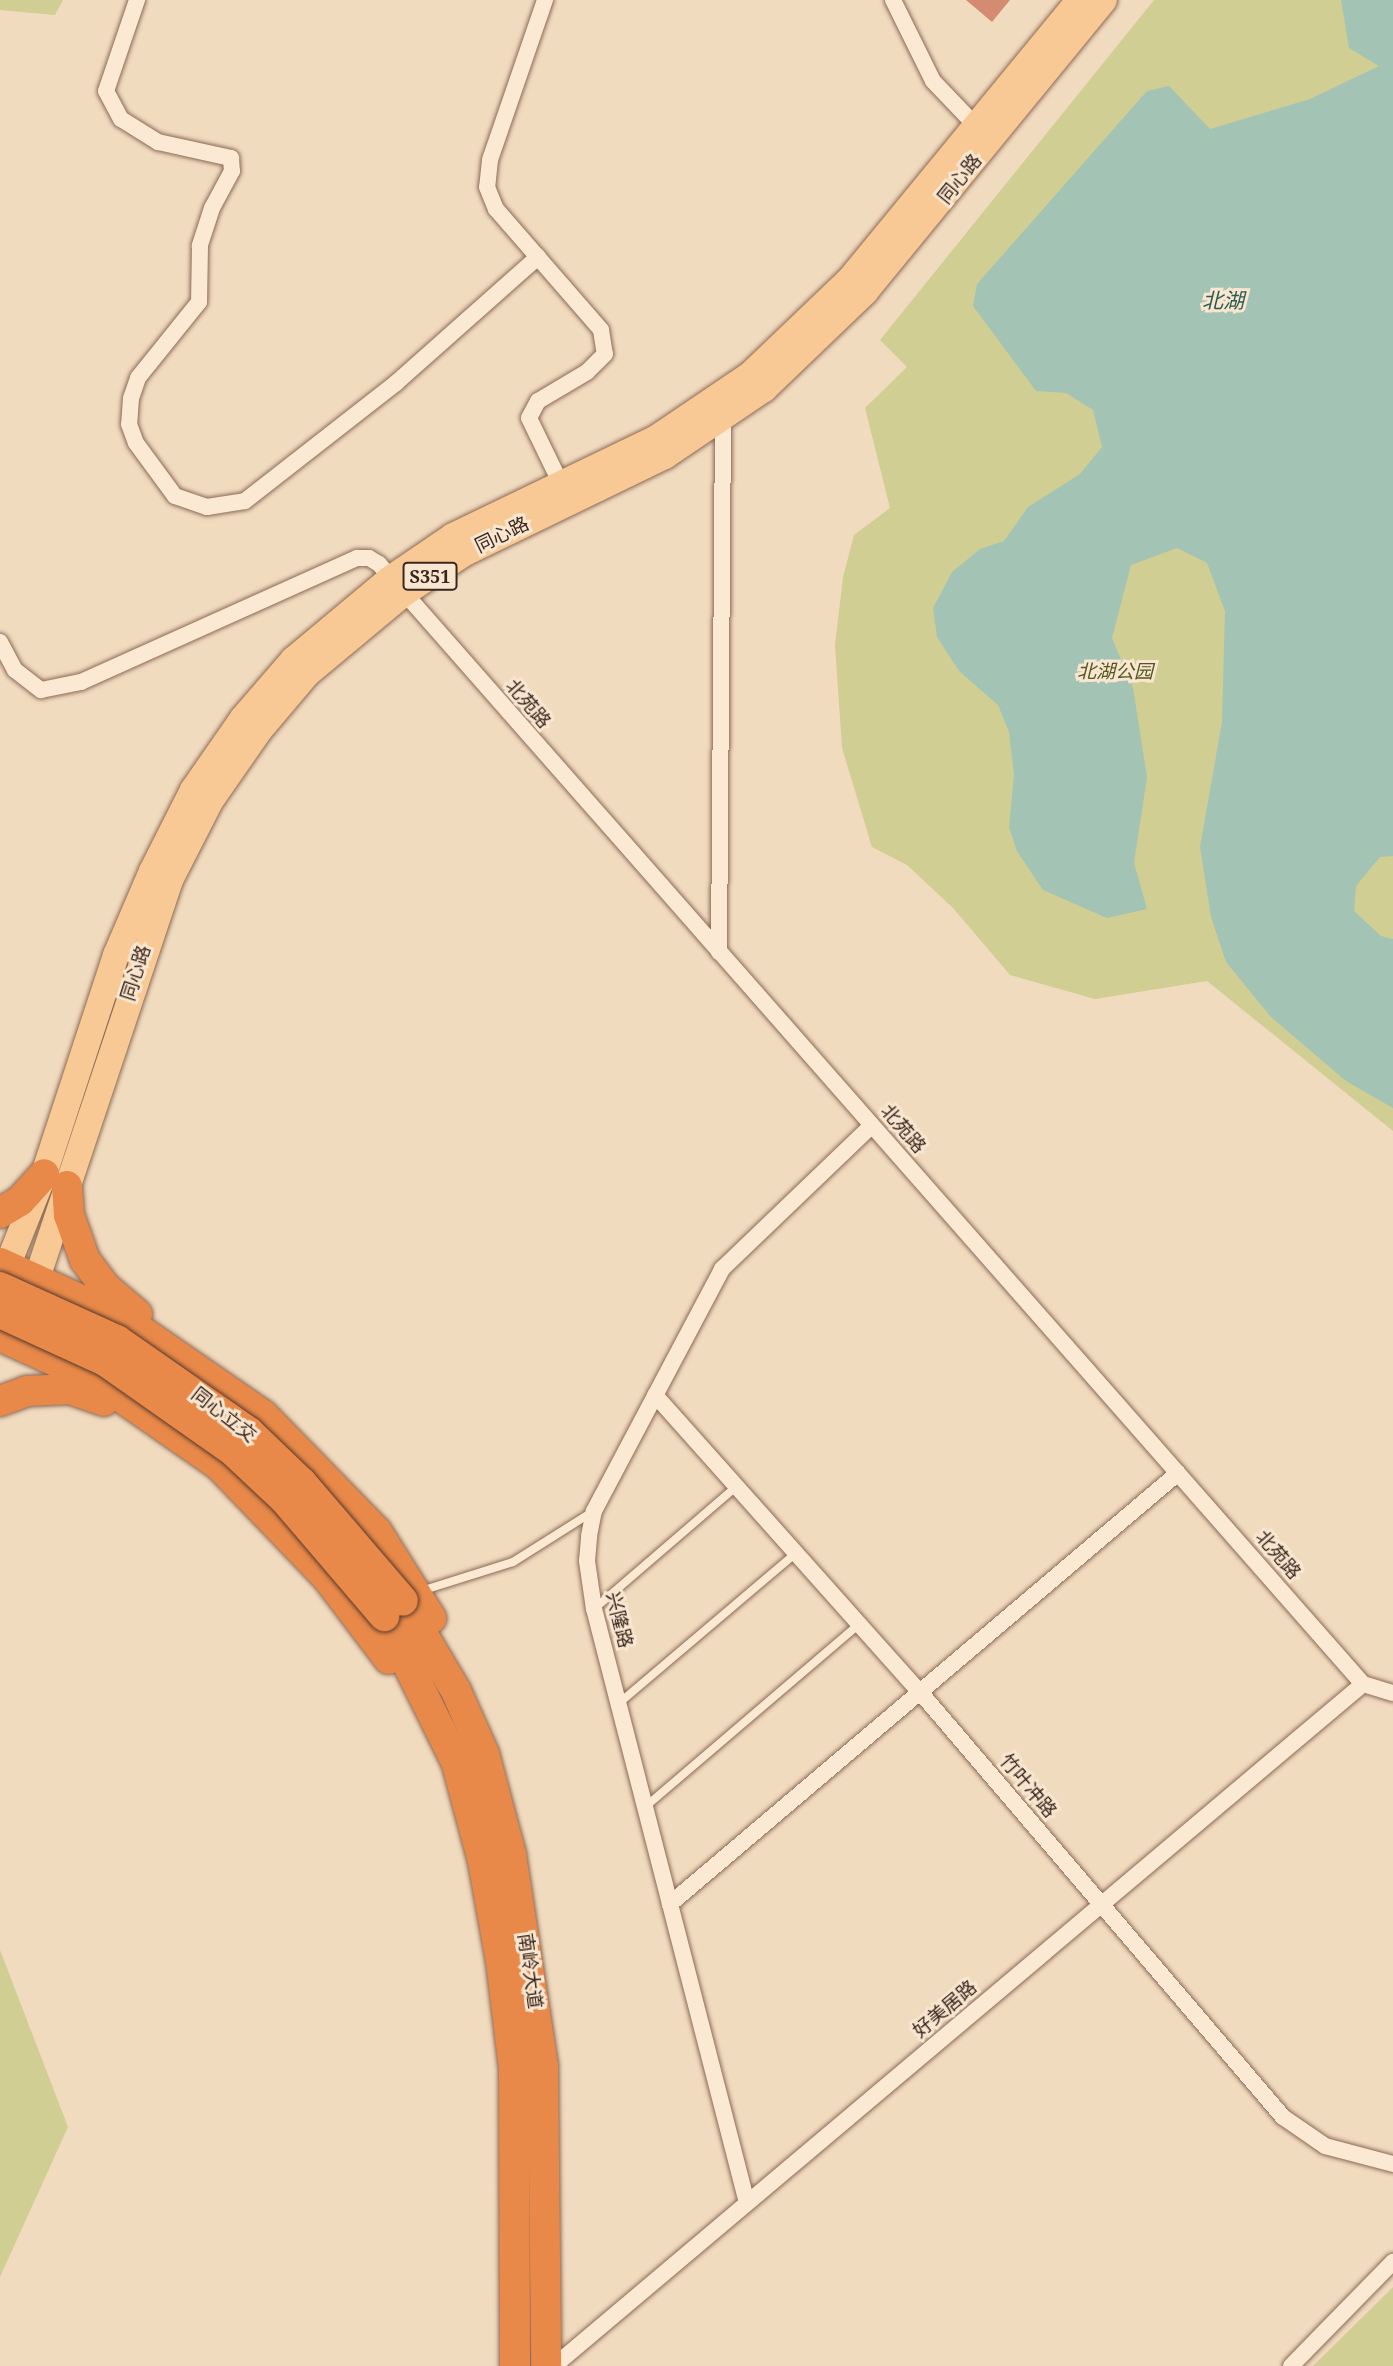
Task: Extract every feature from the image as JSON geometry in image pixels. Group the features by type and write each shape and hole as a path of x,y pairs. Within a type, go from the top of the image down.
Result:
{"highway":[{"path":"0,1213 55,1180 85,1260 105,1287 198,1366 263,1415 318,1467 377,1532 401,1603"},
{"path":"2,1275 37,1278 127,1321 198,1366"},
{"name":"同心立交","path":"2,1275 117,1340 248,1432 310,1492 401,1603"},
{"path":"1,1333 95,1379 160,1421 220,1466 326,1576 399,1674 471,1759"},
{"name":"同心立交","path":"1,1333 105,1361 233,1451 301,1518 401,1603"},
{"path":"0,1401 27,1391 70,1389 160,1421"},
{"name":"南岭大道","path":"401,1603 456,1691 471,1759 483,1861 514,2069 515,2366"},
{"name":"南岭大道","path":"471,1759 513,1867 543,2066 546,2366"}],"main road":[{"name":"同心路","path":"2,1275 55,1180 170,880 211,800 259,731 307,674 453,536 655,439 751,374 851,278 1079,0"},
{"name":"同心路","path":"397,587 665,456 723,421 802,355 865,292 1104,0"},
{"name":"同心路","path":"1,1333 37,1278 55,1180"}],"street":[{"path":"137,0 106,90 121,119 158,142 231,158 232,171 212,208 200,246 199,302 174,338 138,378 131,398 129,424 136,443 175,496 207,507 245,501 396,383 538,257"},
{"path":"545,0 490,160 487,187 496,209 601,330 605,354 587,372 538,401 529,418 561,484"},
{"path":"893,0 941,93 977,127"},
{"path":"719,952 723,421"},
{"name":"北苑路","path":"0,642 15,670 41,690 81,682 357,558 369,558 1363,1684"},
{"name":"兴隆路","path":"747,2203 594,1609 587,1561 594,1511 722,1269 872,1126"},
{"name":"竹叶冲路","path":"654,1395 920,1692 1294,2127 1345,2153 1393,2164"},
{"path":"670,1904 1178,1473"},
{"path":"1363,1684 1393,1693"},
{"name":"好美居路","path":"554,2366 1363,1684"},
{"path":"1291,2366 1393,2262"}],"lane":[{"path":"594,1609 736,1487"},
{"path":"401,1603 513,1562 594,1511"},
{"path":"618,1704 796,1553"},
{"path":"645,1807 859,1624"}],"green space":[{"path":"0,0 63,0 55,15 0,10"},
{"name":"北湖","path":"1154,0 1393,0 1393,1131 1207,981 1095,999 1010,975 953,908 907,865 872,847 842,748 835,645 843,577 854,535 890,508 865,408 907,367 880,340"},
{"path":"0,1950 68,2127 0,2277"},
{"path":"1393,2287 1393,2366 1313,2366"}],"water":[{"name":"北湖","path":"1341,0 1393,0 1393,856 1380,857 1356,886 1354,911 1381,936 1393,939 1393,1108 1346,1081 1271,1017 1226,962 1211,917 1200,847 1222,722 1225,611 1207,563 1177,548 1131,565 1112,638 1133,688 1147,777 1134,863 1147,909 1107,918 1043,890 1017,851 1009,827 1014,775 1009,732 998,705 959,671 937,637 933,608 952,572 980,549 1004,541 1028,507 1080,474 1102,447 1093,410 1066,393 1036,391 973,306 977,284 1147,91 1169,86 1210,129 1310,99 1379,66 1349,48"}],"building":[{"path":"966,0 1010,0 992,22"}],"park label":[{"name":"北湖公园","path":"1115,672"}]}
